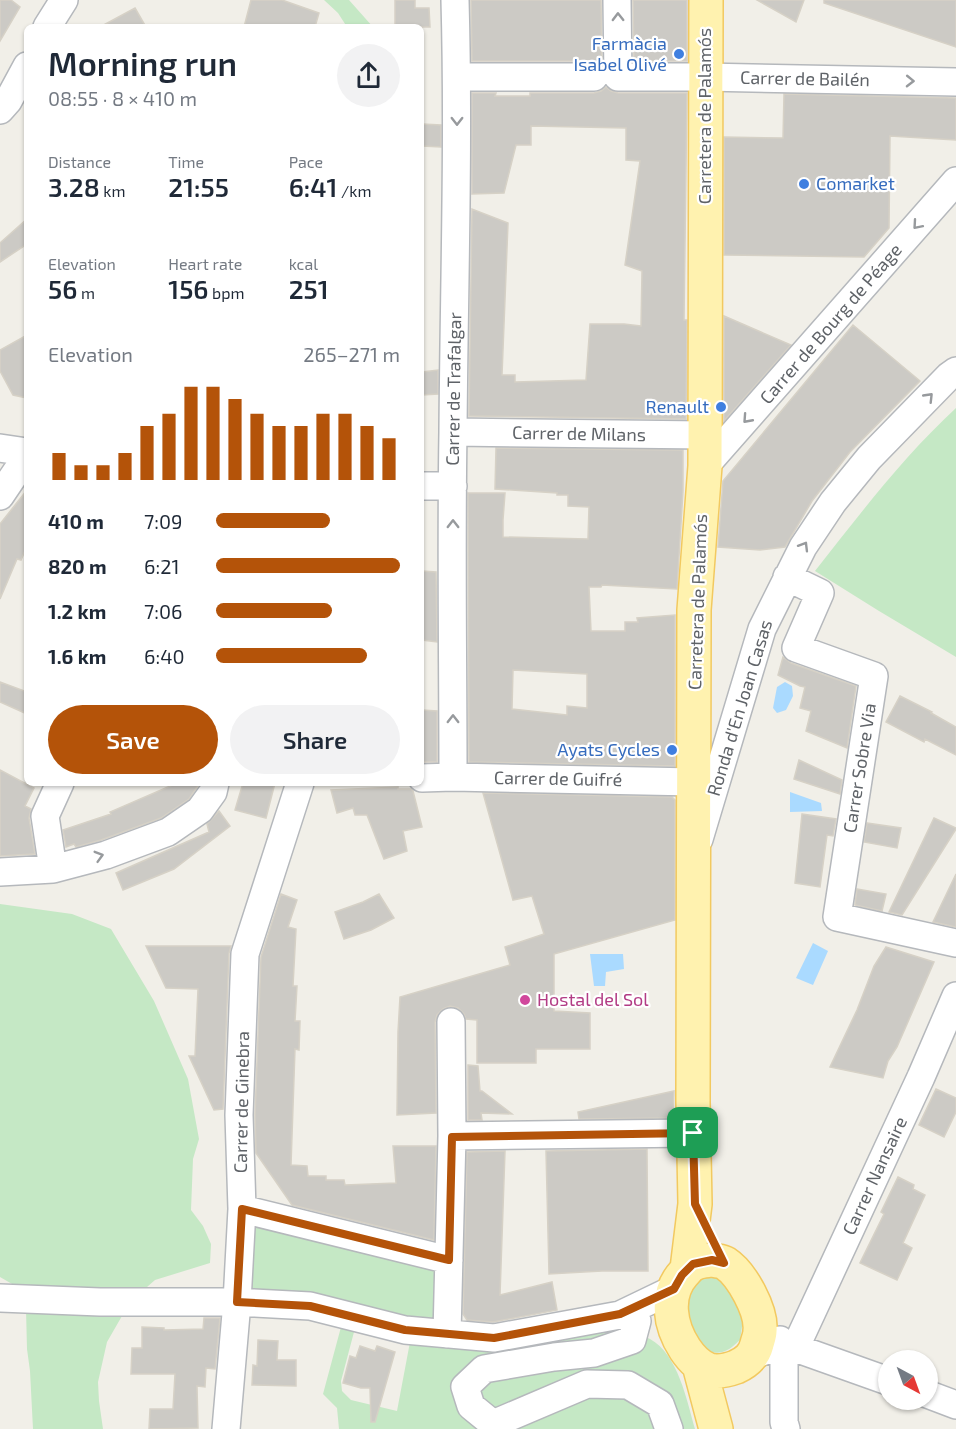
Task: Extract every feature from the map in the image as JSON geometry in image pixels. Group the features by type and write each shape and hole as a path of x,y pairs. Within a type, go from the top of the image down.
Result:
{"main road":[{"name":"Carretera de Palamós","path":"681,1279 695,1204 693,1133 694,610 705,451 704,77 706,0"},
{"name":"Carretera de Palamós","path":"695,1204 724,1263"},
{"path":"714,1423 728,1363 761,1330 753,1301 742,1281 724,1263 712,1260 693,1264 681,1279 671,1301 671,1312 677,1337 690,1356 728,1363"}],"street":[{"path":"49,24 64,0"},
{"name":"Carrer de Trafalgar","path":"453,777 453,432 457,198 455,0"},
{"path":"606,77 618,10 617,0"},
{"path":"0,110 8,101 24,72"},
{"name":"Carrer de Bailén","path":"457,77 704,77 956,82"},
{"name":"Carrer de Bourg de Péage","path":"705,451 956,181"},
{"name":"Ronda d'En Joan Casas","path":"694,857 762,629 803,547 840,494 869,458 956,371"},
{"name":"Carrer de Milans","path":"453,432 705,451"},
{"path":"0,448 24,453"},
{"path":"0,496 24,459"},
{"path":"424,486 453,486"},
{"name":"Carrer Sobre Via","path":"787,577 820,593 796,648 874,676 837,917 956,943"},
{"name":"Carrer de Guifré","path":"424,778 694,782"},
{"path":"53,869 45,816 59,786"},
{"path":"0,872 53,869 106,855 168,832 200,810 213,792 214,786"},
{"name":"Carrer de Ginebra","path":"226,1429 242,1209 239,1115 245,954 299,786"},
{"name":"Carrer Nansaire","path":"784,1344 798,1342 921,1077 956,996"},
{"path":"447,1334 452,1137 451,1022"},
{"path":"452,1137 693,1133"},
{"path":"242,1209 449,1260"},
{"path":"0,1298 100,1302 237,1302 310,1306 405,1330 494,1338 628,1318 681,1279"},
{"path":"628,1318 677,1337"},
{"path":"628,1318 632,1340 594,1353 484,1369 465,1387 471,1406 493,1424 587,1384 628,1385 660,1404 669,1429"},
{"path":"759,1318 784,1344 878,1377"},
{"path":"728,1363 784,1344"},
{"path":"784,1344 784,1422 786,1429"},
{"path":"938,1398 956,1405"}],"green space":[{"path":"324,0 349,0 370,24 345,24 338,13"},
{"path":"956,408 956,657 815,571 900,466"},
{"path":"0,904 72,914 111,929 154,1001 188,1079 199,1139 193,1159 191,1210 203,1226 211,1244 210,1263 155,1280 126,1309 107,1342 98,1382 103,1429 33,1429 26,1309 19,1288 0,1277"},
{"path":"242,1209 449,1260 447,1334 237,1302"},
{"path":"705,1276 717,1276 728,1283 743,1320 740,1340 725,1351 715,1352 705,1348 697,1339 688,1314 688,1301 691,1288 698,1279"},
{"path":"341,1327 354,1332 341,1381 342,1391 351,1400 397,1411 410,1342 619,1329 639,1334 660,1346 668,1355 685,1392 695,1429 339,1429 337,1408 323,1394"}],"water":[{"path":"785,682 792,686 793,696 786,710 777,713 773,708 777,687"},
{"path":"790,792 821,803 822,811 790,812"},
{"path":"813,943 828,951 813,985 796,978"},
{"path":"590,954 623,954 624,969 606,972 605,986 594,986"}],"building":[{"path":"0,0 11,0 20,7 0,41"},
{"path":"251,0 282,0 319,13 316,24 245,24"},
{"path":"395,0 415,0 415,8 429,8 430,27 424,27 424,24 395,24"},
{"path":"471,0 601,0 602,64 594,61 472,61"},
{"path":"633,0 687,0 687,61 634,61"},
{"path":"757,0 804,0 796,22"},
{"path":"824,0 956,0 956,47 824,3"},
{"path":"135,8 144,24 106,24"},
{"path":"606,87 618,93 687,93 684,320 687,320 686,419 469,416 472,209 508,223 502,375 515,375 515,382 586,380 590,324 641,326 642,271 625,265 640,161 626,160 626,128 531,126 531,145 516,145 504,193 472,194 472,93 496,93 495,96 530,96 530,93 594,93"},
{"name":"Comarket","path":"784,94 956,98 956,140 890,136 889,228 864,257 724,255 724,137 783,138"},
{"path":"424,124 441,125 441,147 424,146"},
{"path":"24,222 24,246 0,262 0,243"},
{"path":"724,316 791,345 724,421"},
{"path":"853,325 920,381 850,452 812,501 785,547 760,550 718,547 723,481"},
{"path":"24,337 24,397 13,395 0,371 0,350"},
{"path":"438,370 438,394 424,395 424,372"},
{"path":"496,448 683,450 677,589 602,585 601,587 589,587 591,631 625,631 625,622 638,622 637,618 675,615 675,766 469,762 468,493 505,493 503,537 588,539 589,507 568,506 568,495 495,489","holes":["513,670 587,674 587,708 567,706 567,715 512,709"]},
{"path":"24,494 24,553 21,560 17,559 0,599 0,524"},
{"path":"424,571 436,572 437,642 424,640"},
{"path":"783,657 791,663 856,686 847,748 806,731 811,711 800,708 805,687 778,675"},
{"path":"0,682 24,691 24,713 0,702"},
{"path":"900,696 956,727 956,755 925,739 924,742 886,722"},
{"path":"424,710 437,711 437,762 424,762"},
{"path":"799,760 842,780 840,794 794,779"},
{"path":"0,770 24,783 24,786 34,788 25,806 31,809 29,818 35,854 0,856"},
{"path":"170,786 198,786 189,799 161,818 101,840 76,847 74,844 66,847 63,830 111,814 110,812"},
{"path":"242,786 274,786 266,818 235,810"},
{"path":"398,787 398,789 413,791 422,827 403,831 407,851 384,859 367,815 355,815 353,808 337,813 331,790"},
{"path":"483,793 672,797 675,800 675,920 554,954 554,1011 590,1013 590,1049 536,1049 536,1063 477,1063 477,1020 466,1019 458,1008 450,1006 443,1009 437,1015 435,1022 436,1113 397,1115 400,997 510,965 505,947 544,934 532,896 513,900"},
{"path":"219,811 230,826 174,869 123,890 116,873 209,832 207,824"},
{"path":"802,814 836,819 833,836 827,835 820,887 795,883"},
{"path":"934,818 956,829 902,915 889,912"},
{"path":"867,823 901,828 897,848 864,842"},
{"path":"956,874 956,927 933,922"},
{"path":"857,889 886,894 882,911 855,905"},
{"path":"281,894 297,900 288,927 296,929 293,986 297,986 295,1021 300,1021 299,1050 295,1049 291,1165 307,1166 308,1176 326,1176 326,1180 344,1180 345,1185 396,1183 393,1146 436,1146 434,1240 292,1205 256,1153 255,1115 261,957"},
{"path":"379,894 394,918 371,930 344,939 335,912"},
{"path":"146,946 231,946 223,1109 214,1110 189,1056 195,1056 198,989 166,988"},
{"path":"886,947 934,962 897,1047 888,1061 883,1078 830,1067 857,1010 874,966"},
{"path":"468,1065 478,1066 480,1091 512,1114 481,1113 482,1120 468,1120"},
{"path":"936,1089 956,1098 956,1112 944,1137 919,1125"},
{"path":"674,1091 673,1118 579,1119 578,1112"},
{"path":"647,1149 648,1271 549,1274 546,1151"},
{"path":"505,1151 500,1295 552,1282 557,1310 493,1322 467,1320 463,1314 467,1152"},
{"path":"898,1177 914,1185 913,1189 925,1195 903,1243 912,1248 897,1280 860,1263 884,1214 881,1212"},
{"path":"204,1318 220,1318 215,1369 206,1368 205,1387 197,1386 198,1428 149,1429 150,1409 173,1409 175,1374 131,1374 132,1348 142,1348 142,1327 164,1328 164,1330 203,1329"},
{"path":"258,1340 278,1341 277,1360 296,1360 296,1386 252,1385 253,1365 257,1366"},
{"path":"360,1346 375,1351 377,1346 395,1352 375,1422 371,1422 370,1388 343,1383 350,1356 356,1358"}],"place":[{"name":"Farmàcia Isabel Olivé","path":"679,54"},
{"name":"Comarket","path":"804,184"},
{"name":"Renault","path":"721,407"},
{"name":"Ayats Cycles","path":"672,750"},
{"name":"Hostal del Sol","path":"525,1000"}],"route":[{"path":"693,1133 695,1204 724,1263 712,1260 693,1264 682,1275 674,1289 620,1314 494,1338 405,1330 310,1306 237,1302 242,1209 449,1260 452,1137 693,1133"}]}
